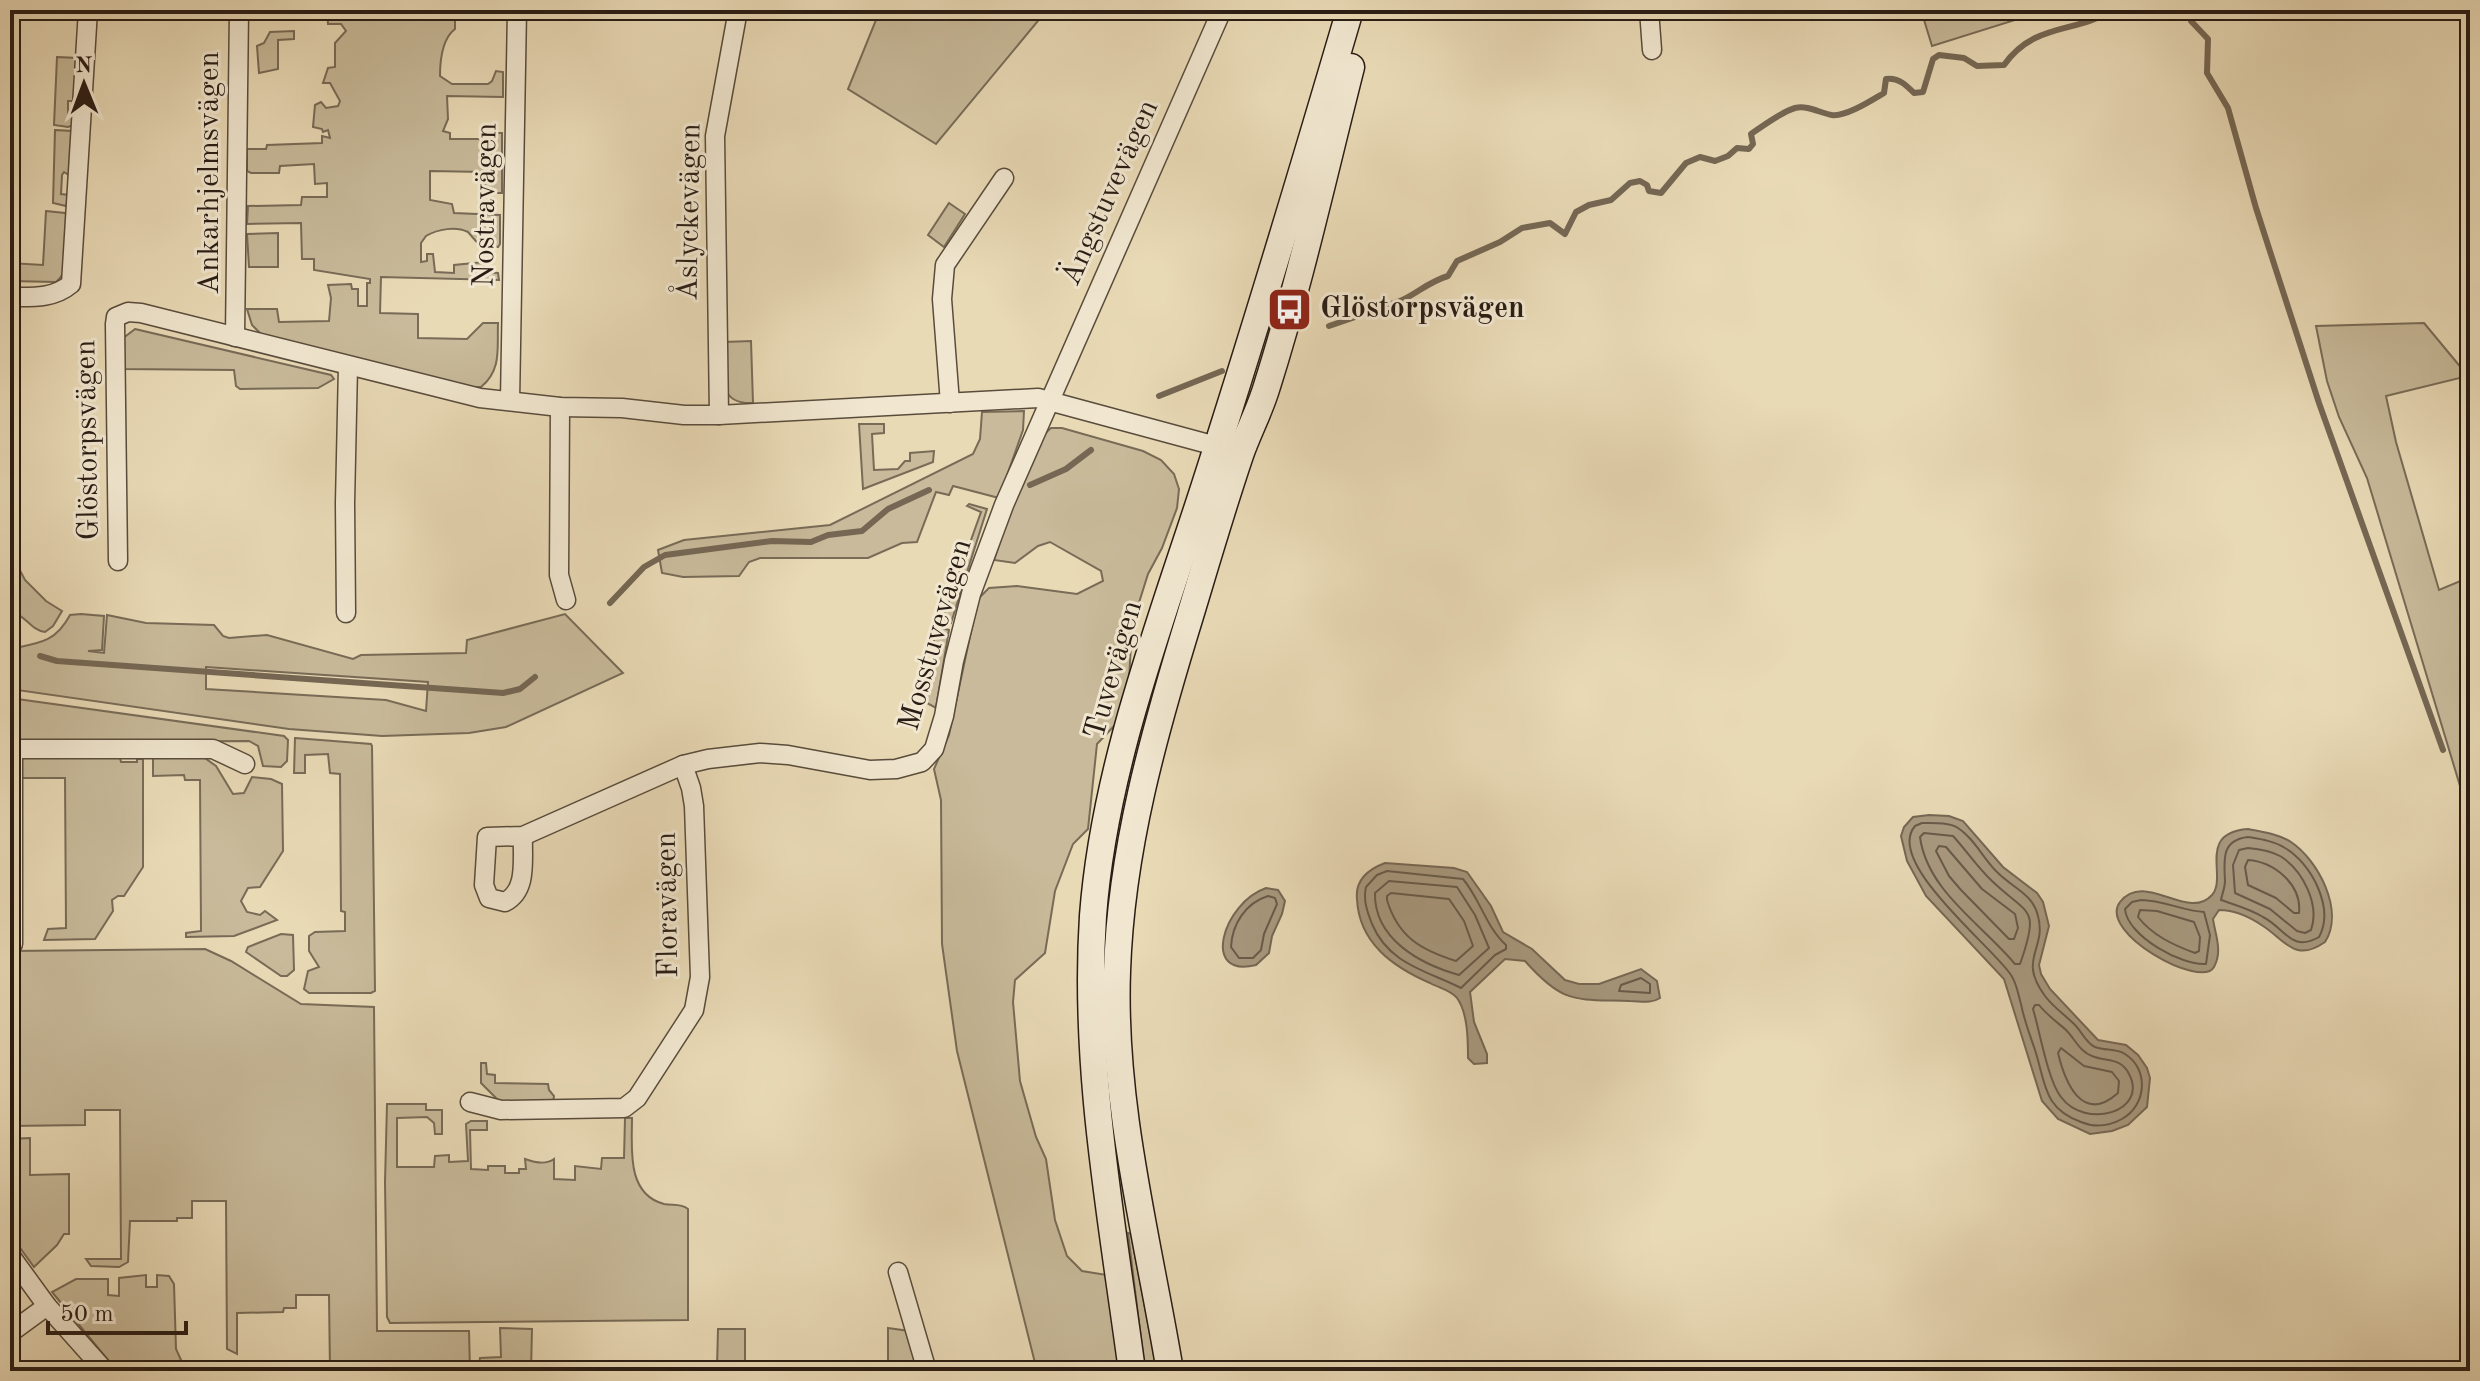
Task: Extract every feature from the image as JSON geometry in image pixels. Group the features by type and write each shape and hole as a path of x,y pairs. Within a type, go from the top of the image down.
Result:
{"main road":[{"name":"Tuvevägen","path":"1170,1371 1126,1128 1121,1078 1116,1003 1121,911 1129,849 1141,788 1229,450 1350,10"},
{"name":"Tuvevägen","path":"1132,1371 1092,1053 1090,982 1103,840 1122,753 1159,627 1229,450 1266,389 1365,10"}],"street":[{"path":"10,297 42,297 61,293 71,284 88,10"},
{"name":"Ankarhjelmsvägen","path":"235,337 239,10"},
{"name":"Nostravägen","path":"510,401 517,10"},
{"name":"Åslyckevägen","path":"719,415 715,136 738,10"},
{"name":"Ängstuvevägen","path":"1050,400 1222,10"},
{"path":"1649,10 1652,50"},
{"path":"950,403 942,299 945,265 1004,178"},
{"name":"Glöstorpsvägen","path":"118,561 116,317 128,312 480,398 684,415 1020,398 1050,400 1229,450"},
{"path":"346,613 348,366"},
{"name":"Mosstuvevägen","path":"523,836 683,765 708,759 760,753 870,770 896,769 922,762 934,749 940,735 971,594 1004,505 1050,400"},
{"path":"560,407 559,575 566,600"},
{"path":"13,944 11,749 213,749 245,764"},
{"name":"Floravägen","path":"470,1102 501,1110 624,1108 637,1098 694,1010 700,977 694,806 683,765"},
{"path":"10,1255 47,1306 105,1371"},
{"path":"898,1272 927,1371"},
{"path":"10,1333 47,1306"}],"shaded area":[{"path":"327,10 455,10 455,29 445,44 440,76 452,84 488,84 496,71 503,72 503,97 447,96 448,119 443,131 450,133 450,139 481,139 481,133 502,133 502,193 485,193 485,172 430,171 430,200 452,204 454,213 500,215 500,244 498,247 481,247 468,232 453,229 426,236 421,243 421,262 427,261 427,254 433,254 435,272 454,273 454,265 484,262 484,272 498,273 499,280 381,277 380,313 418,314 418,338 467,339 483,323 498,323 495,366 481,387 263,336 252,325 247,309 277,309 279,322 329,321 331,298 328,285 351,284 352,289 358,289 358,306 367,306 367,283 370,279 314,270 314,259 302,259 301,223 247,224 248,206 301,205 302,197 327,197 327,183 315,184 314,164 280,166 279,173 251,173 247,171 247,149 322,143 322,136 330,138 328,130 323,132 313,127 315,105 321,102 326,108 338,106 340,101 330,83 323,83 328,68 335,67 335,43 346,31 341,24 328,24"},
{"path":"880,10 1047,10 936,144 848,89"},
{"path":"1921,10 2047,10 1932,46"},
{"path":"294,31 294,39 278,40 278,69 259,73 257,46 264,43 270,32"},
{"path":"57,57 78,58 75,101 68,101 68,116 73,117 73,125 68,127 54,125"},
{"path":"55,130 73,131 72,177 64,172 62,175 61,194 70,195 66,206 53,203"},
{"path":"949,203 965,214 944,247 928,235"},
{"path":"46,211 68,216 65,269 56,282 10,281 10,263 43,265"},
{"path":"278,233 278,267 249,267 247,234"},
{"path":"2424,323 2468,376 2386,396 2396,442 2439,590 2470,577 2470,819 2367,478 2339,417 2327,381 2316,326"},
{"path":"135,329 331,375 334,379 318,388 240,389 236,386 234,370 121,369 122,339"},
{"path":"751,341 753,403 732,398 726,392 722,374 724,342"},
{"path":"1024,411 1023,430 999,498 953,486 949,495 936,492 917,542 902,543 868,558 760,558 749,562 739,576 683,577 662,573 658,550 684,540 830,525 973,454 980,439 982,412"},
{"path":"859,424 884,424 884,433 872,434 874,470 898,469 905,461 910,461 910,453 934,451 933,462 863,489"},
{"path":"1051,428 1062,428 1143,451 1161,460 1174,474 1179,489 1177,508 1148,574 1132,625 1129,681 1116,724 1097,744 1088,829 1073,844 1055,891 1045,953 1015,980 1013,1002 1020,1081 1036,1137 1046,1159 1055,1220 1067,1256 1082,1271 1107,1275 1120,1371 1037,1371 957,1051 942,944 941,800 934,769 949,735 978,599 989,588 1017,586 1077,594 1103,581 1101,571 1050,542 1038,546 1015,563 994,560 1026,470"},
{"path":"967,506 987,509 951,623 942,621 981,512"},
{"path":"10,560 15,561 25,580 46,601 62,611 53,626 45,632 10,611"},
{"path":"565,614 623,673 506,727 469,733 382,736 289,729 10,689 10,649 45,640 58,631 70,615 104,616 102,650 88,651 104,653 107,615 146,623 214,625 223,636 229,638 267,635 353,659 361,655 466,653 467,640","holes":["206,667 428,682 426,711 386,700 206,689"]},
{"path":"936,626 949,630 936,708 925,702"},
{"path":"10,698 284,736 288,740 287,761 281,767 263,766 258,746 249,741 10,742"},
{"path":"295,738 372,746 375,991 371,993 309,993 304,989 308,971 319,967 309,951 309,936 315,932 345,931 345,912 341,911 340,774 330,773 328,754 305,755 305,773 294,773"},
{"path":"153,751 202,756 216,766 233,794 244,793 252,777 282,784 283,851 260,887 248,888 241,901 247,912 260,915 265,911 277,920 234,936 186,937 186,933 201,931 200,780 185,780 184,775 153,776"},
{"path":"16,753 120,758 121,762 143,759 143,867 124,896 112,900 113,911 95,939 44,940 48,929 66,928 65,778 19,778"},
{"path":"281,934 293,935 294,970 287,976 281,976 246,952 248,947"},
{"path":"205,949 231,961 301,1004 374,1007 377,1331 469,1331 470,1371 330,1371 329,1295 296,1295 296,1308 284,1308 283,1312 237,1313 237,1354 227,1349 226,1201 192,1201 192,1218 130,1221 128,1262 119,1267 91,1266 86,1259 121,1259 120,1110 85,1110 85,1125 10,1126 10,1111 14,1110 10,951"},
{"path":"481,1063 486,1063 487,1074 495,1075 495,1083 548,1084 554,1096 553,1103 501,1103 481,1083"},
{"path":"387,1104 426,1104 426,1110 442,1110 442,1134 435,1134 434,1123 427,1117 397,1118 397,1167 434,1167 435,1156 449,1155 449,1162 468,1161 466,1124 487,1121 487,1130 470,1130 471,1169 488,1170 488,1166 505,1166 505,1173 519,1173 519,1169 526,1169 525,1159 543,1162 554,1159 554,1179 575,1180 575,1166 601,1169 602,1158 624,1158 625,1118 632,1118 632,1156 637,1180 643,1191 664,1204 688,1209 688,1320 390,1323 387,1317 385,1182"},
{"path":"30,1138 30,1175 69,1174 69,1234 64,1234 34,1267 10,1234 10,1139"},
{"path":"1128,1233 1131,1234 1157,1371 1145,1371"},
{"path":"146,1275 146,1287 157,1287 157,1275 169,1276 174,1284 176,1349 186,1371 117,1371 52,1292 76,1279 108,1279 108,1295 119,1296 119,1278"},
{"path":"500,1328 532,1329 531,1371 478,1371 480,1358 501,1357"},
{"path":"888,1328 909,1331 919,1371 888,1371"},
{"path":"718,1329 745,1329 745,1371 679,1371 679,1368 717,1368"}],"water":[{"path":"1949,816 1963,821 2003,867 2037,893 2043,902 2049,926 2039,965 2050,989 2098,1040 2126,1045 2147,1068 2150,1078 2147,1107 2128,1125 2090,1134 2058,1119 2042,1101 2004,979 1926,896 1907,861 1901,836 1904,827 1913,817"},
{"path":"2248,829 2286,839 2311,861 2330,901 2332,916 2325,942 2306,950 2291,948 2253,920 2219,910 2213,919 2217,961 2205,972 2172,964 2136,942 2123,928 2117,914 2120,902 2130,894 2142,891 2191,903 2202,902 2212,895 2216,887 2218,847 2223,838 2232,832"},
{"path":"1385,863 1454,868 1467,872 1491,906 1503,932 1532,949 1565,980 1599,984 1641,969 1657,981 1660,998 1646,1002 1572,997 1550,986 1525,961 1505,959 1470,992 1474,1022 1487,1054 1487,1063 1474,1064 1468,1058 1465,1019 1457,998 1391,961 1371,941 1364,928 1359,915 1358,886 1369,872"},
{"path":"1266,888 1278,890 1285,901 1269,953 1256,965 1239,966 1228,961 1223,951 1224,937 1238,908"}],"waterway":[{"path":"1329,326 1367,313 1375,305 1404,299 1448,276 1457,261 1500,242 1522,228 1550,223 1565,234 1576,212 1589,205 1611,200 1630,183 1640,181 1647,185 1649,191 1661,193 1686,163 1700,157 1715,161 1737,148 1749,149 1753,144 1751,134 1790,110 1805,108 1838,115 1884,93 1886,79 1898,80 1914,93 1923,92 1933,59 1939,55 1964,58 1977,66 2004,65 2016,51 2042,35 2084,23 2114,10"},
{"path":"2190,10 2191,21 2208,39 2207,73 2228,108 2256,208 2319,403 2443,750"},
{"path":"1159,396 1222,371"},
{"path":"1030,485 1066,469 1091,450"},
{"path":"610,603 644,567 665,555 772,541 811,542 828,535 862,531 888,509 929,490"},
{"path":"10,626 18,634"},
{"path":"40,656 57,661 503,693 520,689 535,677"}],"place":[{"name":"Glöstorpsvägen","path":"1289,309"}]}
